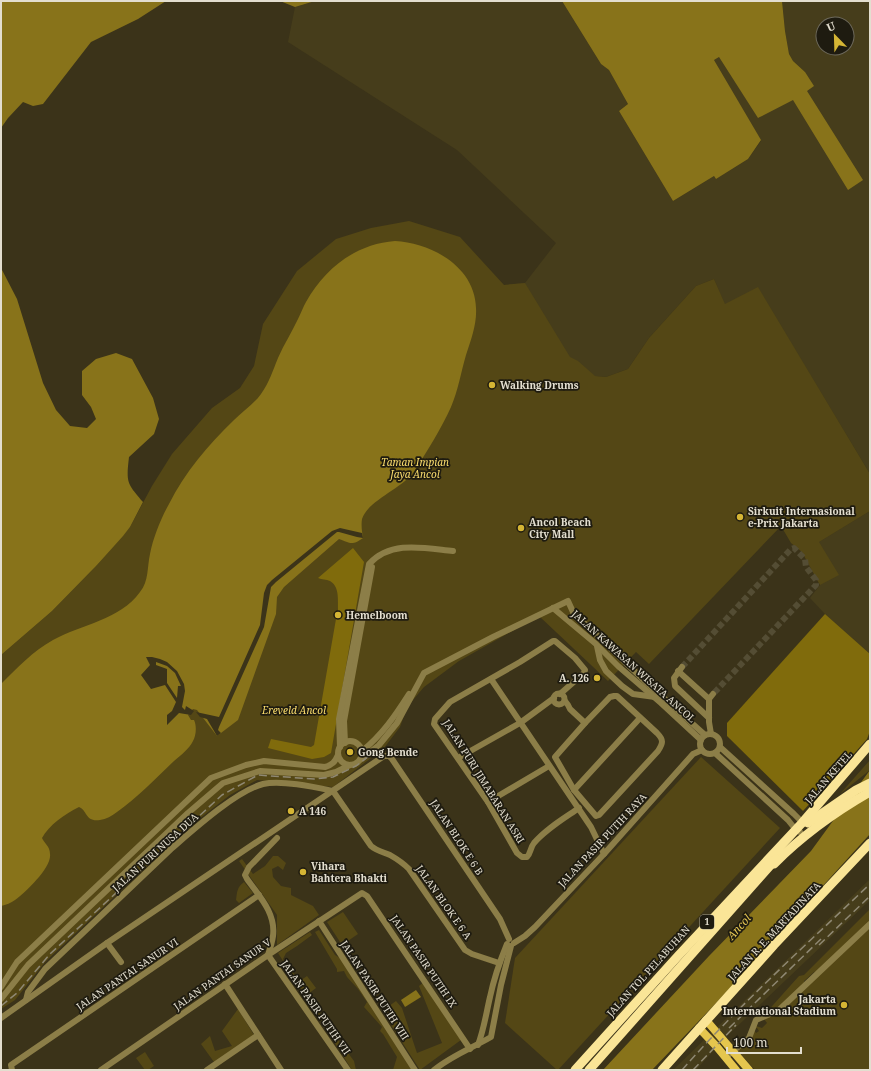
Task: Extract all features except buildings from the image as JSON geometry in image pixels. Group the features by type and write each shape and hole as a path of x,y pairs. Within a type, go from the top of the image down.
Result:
{"highway":[{"name":"JALAN KETEL","path":"801,828 870,744"},
{"name":"JALAN KETEL","path":"801,828 870,754"},
{"name":"JALAN TOL PELABUHAN","path":"574,1070 765,860 792,835 818,815 856,790 870,783"},
{"name":"JALAN TOL PELABUHAN","path":"588,1070 719,921 768,870 819,825 870,792"},
{"path":"574,1070 678,956 801,828"},
{"path":"588,1070 744,897 801,828"},
{"name":"JALAN R. E. MARTADINATA","path":"662,1070 774,945 870,844"}],"main road":[{"path":"706,1020 749,1070"},
{"path":"699,1028 735,1069"},
{"path":"735,1069 735,1063 741,1061"}],"street":[{"path":"1,987 17,962 211,778 253,763 264,761 325,768 336,761 342,745 339,719 369,564 374,558 383,553 402,548 415,547 454,553"},
{"name":"JALAN KAWASAN WISATA ANCOL","path":"701,740 655,697 618,666 596,644 553,608 568,601 573,612 648,684 708,734"},
{"path":"1,999 28,965 178,823 223,783 260,771 324,775 336,772 354,764 379,744 397,723 424,673 553,608"},
{"path":"577,628 583,622"},
{"name":"JALAN PURI JIMABARAN ASRI","path":"560,694 584,673 584,669 575,658 553,641 450,702 435,720 435,726 488,802 517,852 522,857 527,857 530,853 531,847 546,830 578,808"},
{"path":"596,644 606,671 622,686 633,694 655,697"},
{"path":"708,734 718,737 720,740 720,747 714,753 708,754 702,750 700,745 701,740 708,734 711,697 680,669 674,678 675,686 709,718"},
{"path":"491,679 591,827 604,854"},
{"path":"360,760 362,751 375,741 391,722 409,694 419,682"},
{"path":"458,758 520,722 554,698 556,694 560,694 564,697 562,703 565,709 570,709 585,723"},
{"path":"610,696 617,696 662,738 661,745 599,815 595,816 574,790 555,757 585,723 610,696"},
{"path":"554,698 554,702 558,705 562,703"},
{"path":"574,790 640,718"},
{"path":"342,745 352,741 357,743 362,751"},
{"path":"720,747 794,814 801,828"},
{"name":"JALAN PASIR PUTIH RAYA","path":"510,943 525,936 535,927 604,854 693,754 702,750"},
{"path":"714,753 788,820 801,828"},
{"path":"338,755 342,762 350,765"},
{"name":"JALAN BLOK E 6 B","path":"380,758 388,756 392,759 413,788 500,919 510,943"},
{"name":"JALAN PURI NUSA DUA","path":"1,1018 107,943 380,758"},
{"path":"488,802 549,766"},
{"name":"JALAN PURI NUSA DUA","path":"26,1000 28,992 45,968 192,830 232,800 262,784 271,783 306,785 333,791"},
{"name":"JALAN BLOK E 6 A","path":"333,791 371,846 402,862 409,869 465,950 472,954 499,963"},
{"path":"171,816 178,823"},
{"path":"268,955 273,936 273,923 267,907 247,879 246,873 258,857 277,838"},
{"name":"JALAN PASIR PUTIH IX","path":"356,897 362,893 367,896 470,1049"},
{"name":"JALAN PANTAI SANUR VI","path":"12,1070 11,1065 259,895"},
{"name":"JALAN PANTAI SANUR V","path":"101,1070 225,984 356,897"},
{"name":"JALAN PASIR PUTIH VIII","path":"319,921 415,1070"},
{"path":"726,1057 749,1038 756,1020 779,1010 870,924"},
{"path":"107,943 122,962"},
{"path":"478,1045 483,1031 490,996 499,963 510,943"},
{"path":"434,1070 445,1061 491,1037 510,943"},
{"name":"JALAN PASIR PUTIH VII","path":"268,955 348,1070"},
{"path":"7,978 13,984"},
{"path":"225,984 281,1070"},
{"path":"490,996 499,997"},
{"path":"207,1070 258,1035"}],"shaded area":[{"path":"315,1 562,1 601,64 609,70 628,104 619,111 673,201 714,176 716,179 748,159 761,141 714,60 719,57 759,118 805,72 793,61 789,54 782,1 870,1 870,474 758,288 725,305 714,279 696,286 649,338 628,369 606,377 595,376 585,384 504,285 525,283 556,243 457,150 288,42 295,7"},
{"path":"870,511 870,654 825,614 810,598 820,585 802,552"},
{"path":"353,548 364,562 331,753 324,757 312,759 268,748 271,739 311,747 314,745 336,619 339,617 338,598 334,584 330,581 318,578"},
{"path":"825,614 870,654 870,731 867,739 803,811 727,736 727,723"},
{"path":"870,879 870,900 725,1038 696,1070 673,1070"}],"green space":[{"name":"Taman Impian Jaya Ancol","path":"409,221 460,237 504,285 525,283 570,357 578,361 595,376 606,377 628,369 649,338 696,286 714,279 725,304 758,287 870,474 870,511 819,542 839,575 820,585 802,552 791,543 781,526 649,664 636,652 608,681 539,616 459,661 424,687 407,707 400,727 384,748 333,787 257,780 230,795 186,829 45,962 15,1000 1,1009 1,655 52,611 97,565 130,527 152,486 172,454 212,408 240,388 254,366 263,324 297,271 336,239 371,228"},
{"path":"701,757 780,828 557,1070 505,1023 515,958"},
{"path":"870,760 870,770 840,794"},
{"path":"273,856 278,856 286,863 283,870 278,866 272,869 273,877 281,886 291,888 291,895 313,906 319,915 277,945 277,915 239,861 242,859 253,874 265,866"},
{"path":"244,882 253,893 239,903 236,900 237,892"},
{"path":"870,909 870,922 818,971 814,972 804,981 804,984 779,1009 765,1014 799,976 804,975"},
{"path":"343,912 358,934 342,945 327,922"},
{"path":"870,927 870,1070 755,1070 738,1051 754,1030 756,1033 759,1031 757,1028 754,1029 756,1026 762,1028 767,1023 764,1019 774,1014"},
{"path":"319,930 335,955 340,958 414,1070 393,1070 397,1057 380,1031 382,1027 364,1007 367,1002 344,971 337,972 337,969 315,932"},
{"path":"310,932 312,935 286,953 283,959 298,979 296,981 278,953"},
{"path":"307,976 316,988 308,994 331,1033 333,1033 354,1061 356,1070 352,1070 297,983"},
{"path":"424,982 465,1037 420,1070 382,1011 396,1001 402,1008 417,1053 442,1043 419,986"},
{"path":"238,1009 254,1035 214,1062 201,1044 210,1036 215,1051 232,1046 222,1031"},
{"path":"145,1052 154,1066 148,1070 145,1070 136,1058"}],"water":[{"path":"1,1 166,1 138,19 91,42 43,104 33,106 23,102 1,128"},
{"path":"280,1 315,1 295,7"},
{"path":"562,1 782,1 789,54 793,61 805,72 814,86 807,91 863,180 848,190 793,100 758,118 719,57 714,60 761,140 748,159 716,179 714,176 673,201 619,111 628,104 609,70 601,64"},
{"path":"395,241 409,243 437,252 460,269 474,293 476,320 458,388 447,415 434,439 410,477 379,500 366,512 362,519 363,538 353,543 339,539 284,587 277,597 276,614 238,720 217,736 197,710 193,709 188,715 191,720 194,720 196,725 195,734 193,741 187,749 139,794 111,816 100,820 95,820 89,818 79,807 58,820 42,838 50,851 50,859 47,866 37,879 20,896 10,903 1,906 1,684 26,660 46,644 64,634 111,615 132,601 143,588 145,583 151,548 155,535 175,492 206,449 224,429 255,401 264,390 280,353 304,306 322,279 343,260 355,253 367,247"},
{"path":"1,268 17,299 43,383 56,410 70,426 87,428 96,419 91,407 82,395 82,371 96,359 116,353 132,359 153,398 159,419 154,434 129,457 129,482 143,502 130,527 97,565 52,611 1,655"},
{"name":"Ancol","path":"870,770 870,834 718,1001 652,1070 603,1070 709,956 811,851"},
{"path":"416,990 421,997 405,1007 401,1000"}],"pier":[{"path":"340,528 362,533 363,538 337,532 271,587 264,627 219,727 218,730 221,733 217,736 207,719 200,717 196,712 219,717 260,625 264,593 267,585 332,531"},
{"path":"146,657 152,657 167,662 177,671 184,684 185,691 182,707 185,710 186,706 194,711 191,715 179,713 167,725 167,715 172,711 176,702 165,685 151,689 141,675 150,665","holes":["156,662 167,666 175,673 181,686 178,686 177,698 167,683 167,669 156,665"]}],"tunnel":[{"path":"682,667 791,549 794,548 805,559 806,567 816,580 816,585 713,694"}],"railway":[{"path":"1,1006 17,993 50,954 222,795 258,775 314,779 333,777 356,766 377,750"},
{"path":"682,1070 750,998 870,884"},
{"path":"819,945 870,896"},
{"path":"729,1028 821,939"},
{"path":"693,1070 736,1025"}],"place":[{"name":"Walking Drums","path":"492,385"},
{"name":"Sirkuit Internasional e-Prix Jakarta","path":"740,517"},
{"name":"Ancol Beach City Mall","path":"521,528"},
{"name":"Hemelboom","path":"338,615"},
{"name":"A. 126","path":"597,678"},
{"name":"Gong Bende","path":"350,752"},
{"name":"A 146","path":"291,811"},
{"name":"Vihara Bahtera Bhakti","path":"303,872"},
{"name":"Jakarta International Stadium","path":"844,1005"}],"park label":[{"name":"Ereveld Ancol","path":"294,710"}]}
